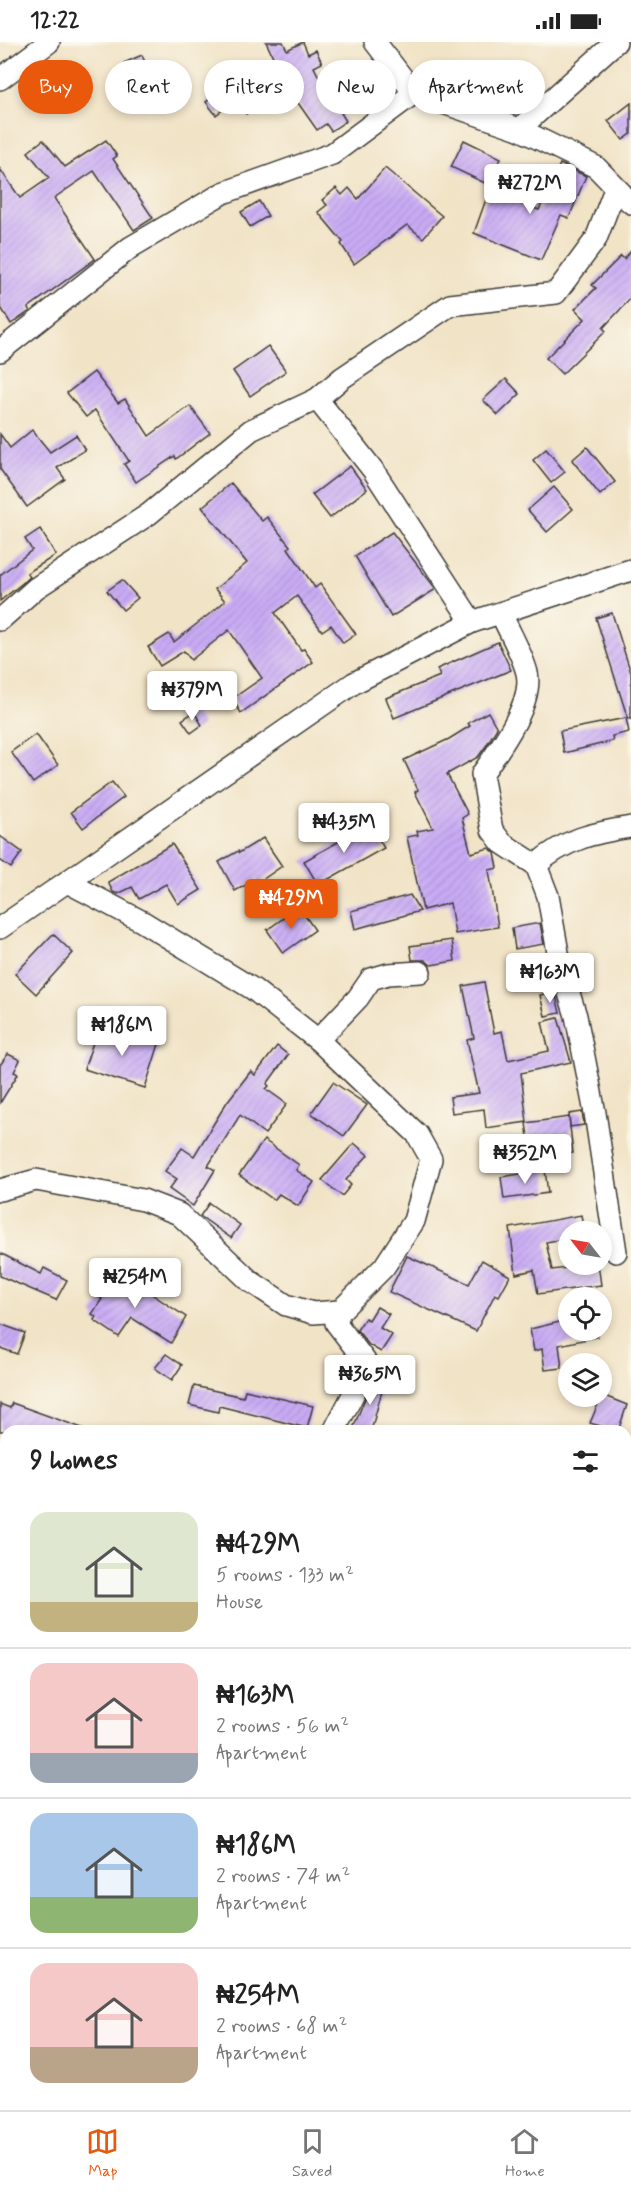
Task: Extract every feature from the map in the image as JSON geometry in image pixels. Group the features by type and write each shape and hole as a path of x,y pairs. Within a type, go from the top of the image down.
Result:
{"street":[{"path":"0,79 49,42"},
{"path":"375,42 408,85"},
{"path":"519,129 616,42"},
{"path":"0,351 131,247 223,193 332,154 408,97"},
{"path":"0,620 36,588 149,514 251,430 317,399 415,326 450,305 556,293 596,239 623,196 596,167 519,129 475,114"},
{"path":"317,399 373,470 472,622"},
{"path":"0,928 354,683 472,622 631,570"},
{"path":"501,613 528,675 525,698 508,737 482,774 492,830 502,843 536,865 548,896 560,964 576,1016 609,1192 616,1252"},
{"path":"536,865 555,848 594,833 631,826"},
{"path":"67,882 143,922 253,989 318,1040 417,1134 431,1159 414,1221 384,1268 340,1311 336,1323 364,1361 355,1391 337,1425"},
{"path":"318,1040 358,998 371,979 388,974 420,972"},
{"path":"0,1190 36,1180 143,1200 179,1215 250,1281 286,1305 313,1313 340,1311"}],"building":[{"path":"266,42 283,42 287,50 303,42 308,54 316,50 321,60 316,60 314,67 316,71 316,114 342,114 346,121 331,131 326,124 317,130 304,111 304,60 275,60"},
{"path":"142,55 144,60 131,60"},
{"path":"631,103 631,134 623,140 608,121"},
{"path":"43,140 65,167 106,140 117,156 113,159 153,218 134,230 94,171 54,198 95,259 28,308 30,311 11,324 0,306 0,169 20,198 49,178 28,152"},
{"path":"464,140 501,158 489,185 451,167"},
{"path":"560,164 586,176 569,218 561,215 541,260 474,233 489,191 539,210"},
{"path":"385,168 442,216 423,238 407,225 354,264 341,244 343,242 318,212 327,205 322,200 336,188 342,195 349,188 358,199"},
{"path":"259,201 268,216 250,227 241,212"},
{"path":"631,251 631,298 603,328 606,331 562,374 546,358 585,319 575,309 596,288 592,285 621,256 624,259"},
{"path":"268,346 286,371 250,396 233,371"},
{"path":"94,372 118,403 125,399 149,436 190,406 210,433 176,459 175,456 136,482 124,464 129,461 95,410 86,417 67,393"},
{"path":"506,379 520,394 498,415 483,400"},
{"path":"32,430 50,452 76,435 85,450 57,468 65,479 27,507 0,469 0,434 10,448"},
{"path":"587,447 615,482 600,495 572,460"},
{"path":"546,449 565,472 551,483 533,460"},
{"path":"350,466 367,489 330,518 312,495"},
{"path":"231,483 262,521 267,517 290,546 288,548 315,588 320,584 356,634 343,643 331,625 322,631 297,596 275,613 301,650 304,649 313,662 241,713 232,699 262,678 229,630 191,660 184,651 160,666 148,647 169,634 174,642 217,608 225,601 215,589 247,563 202,507"},
{"path":"554,487 573,509 547,532 528,510"},
{"path":"40,529 56,555 27,573 30,577 0,601 0,575 32,550 25,539"},
{"path":"392,532 436,589 391,617 355,556"},
{"path":"122,580 138,598 123,610 107,591"},
{"path":"612,613 631,673 631,719 628,719 596,618"},
{"path":"498,642 511,670 394,718 386,698 440,676 437,669"},
{"path":"194,712 202,725 191,733 182,720"},
{"path":"488,712 497,728 486,746 478,757 447,774 468,814 462,818 471,853 489,848 495,853 498,868 489,870 498,927 455,934 450,903 423,910 407,837 418,835 417,831 433,828 415,792 418,790 404,760 449,739 470,726 468,723"},
{"path":"626,718 629,732 612,736 613,741 564,753 560,731"},
{"path":"36,734 58,765 33,783 11,752"},
{"path":"112,782 124,797 83,828 71,812"},
{"path":"370,824 384,848 318,885 304,861"},
{"path":"0,836 22,852 11,868 0,860"},
{"path":"263,838 282,866 259,882 257,879 235,891 219,862"},
{"path":"172,844 201,890 178,904 166,884 139,899 132,887 118,894 113,892 108,882"},
{"path":"410,895 420,911 355,929 351,911"},
{"path":"299,907 315,930 283,953 267,930"},
{"path":"540,923 544,944 515,949 512,928"},
{"path":"53,934 73,953 36,994 15,974"},
{"path":"452,940 455,961 431,965 425,960 412,960 410,946"},
{"path":"484,982 494,1033 502,1031 508,1060 549,1051 542,1022 558,1018 571,1062 521,1073 527,1122 486,1128 484,1109 452,1113 450,1097 479,1093 467,1040 474,1038 463,986"},
{"path":"555,992 560,1013 545,1016 540,995"},
{"path":"99,1025 159,1044 145,1088 84,1069"},
{"path":"277,1046 288,1055 267,1084 269,1086 266,1089 287,1104 265,1134 240,1115 208,1166 215,1170 193,1206 169,1189 177,1179 165,1171 182,1148 194,1156 227,1102 251,1071 255,1075"},
{"path":"8,1054 20,1060 14,1072 18,1074 0,1103 0,1065"},
{"path":"333,1082 367,1105 344,1136 311,1113"},
{"path":"582,1112 584,1125 570,1127 569,1114"},
{"path":"569,1117 573,1153 559,1154 560,1162 545,1164 542,1141 529,1143 526,1123"},
{"path":"264,1140 299,1165 296,1170 314,1182 298,1206 279,1194 274,1200 239,1175"},
{"path":"354,1143 368,1155 346,1180 351,1185 342,1196 322,1180"},
{"path":"545,1170 548,1193 504,1199 501,1177"},
{"path":"209,1203 240,1225 231,1238 200,1216"},
{"path":"581,1215 582,1221 558,1221 558,1240 546,1242 552,1270 558,1269 558,1275 600,1275 601,1285 558,1287 558,1291 538,1294 534,1270 516,1274 510,1228"},
{"path":"0,1253 41,1274 44,1268 67,1280 56,1300 0,1276"},
{"path":"407,1256 469,1284 482,1260 510,1276 499,1296 495,1294 476,1331 389,1292"},
{"path":"114,1269 186,1317 171,1343 132,1318 119,1337 94,1320 96,1317 92,1314 102,1299 97,1296"},
{"path":"377,1307 389,1314 380,1328 392,1335 381,1352 369,1345 357,1330 365,1318 369,1320"},
{"path":"558,1322 558,1341 578,1341 559,1345 558,1368 545,1370 542,1349 534,1351 530,1329"},
{"path":"0,1324 25,1333 17,1354 0,1348"},
{"path":"166,1354 182,1365 172,1380 155,1368"},
{"path":"374,1376 385,1380 373,1425 354,1425"},
{"path":"194,1386 243,1397 245,1390 313,1406 308,1425 295,1425 219,1406 218,1412 189,1405"},
{"path":"612,1399 627,1405 620,1425 590,1423 597,1407 612,1407"},
{"path":"12,1403 74,1425 0,1425 0,1404 10,1408"}]}
